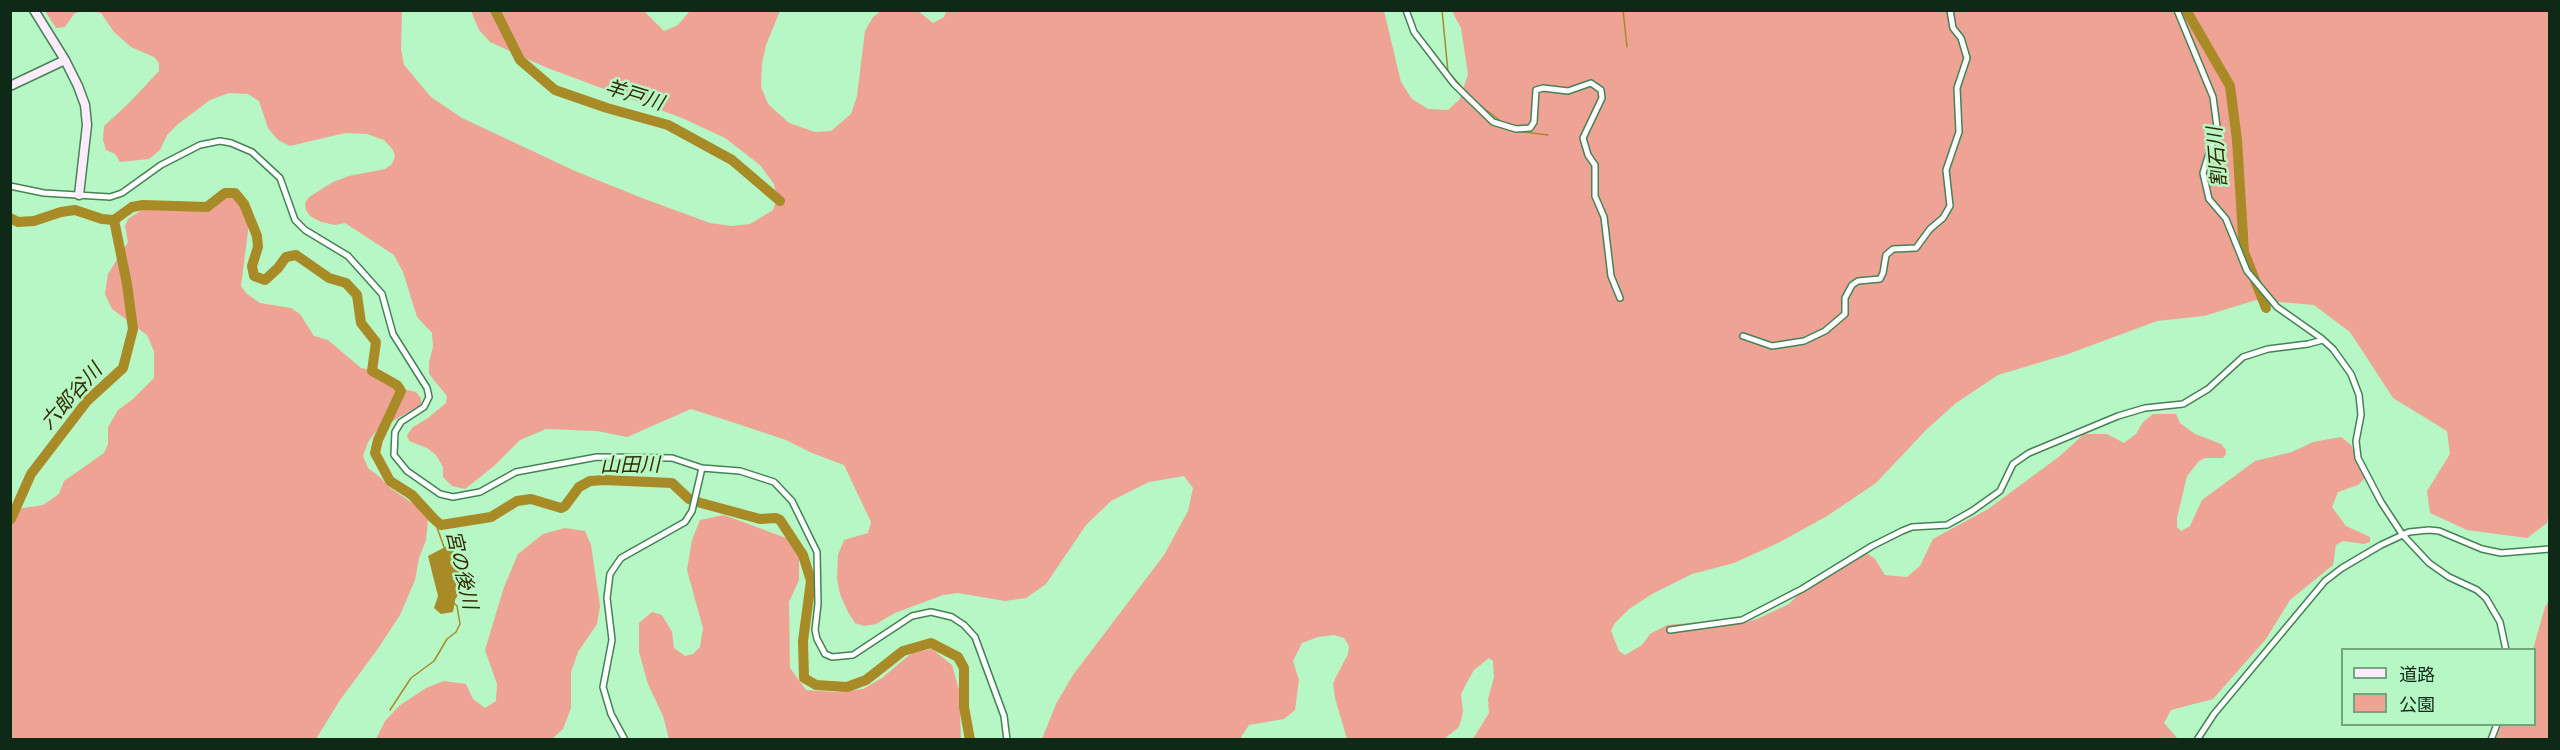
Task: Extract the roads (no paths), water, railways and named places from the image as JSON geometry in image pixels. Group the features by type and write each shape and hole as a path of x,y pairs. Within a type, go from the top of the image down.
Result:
{"street":[{"path":"34,10 65,60 83,96 86,137 79,195"},
{"path":"1406,10 1414,32 1454,84 1493,122 1516,129 1530,128 1534,122 1536,90 1543,88 1568,91 1591,83 1601,90 1602,98 1582,138 1588,155 1595,165 1595,196 1604,217 1611,276 1620,298"},
{"path":"1743,336 1772,346 1804,341 1825,331 1845,314 1846,297 1852,285 1858,281 1880,279 1886,255 1893,249 1916,248 1930,229 1943,218 1950,206 1946,170 1959,132 1957,88 1966,58 1961,38 1953,28 1950,10"},
{"path":"2177,10 2213,97 2217,127 2203,173 2209,199 2226,219 2247,271 2277,307 2323,340 2344,362 2355,382 2361,415 2356,441 2358,458 2376,494 2402,534 2429,563 2449,577 2477,590 2486,598 2500,622 2506,648"},
{"path":"10,86 65,60"},
{"path":"10,186 44,193 104,197 122,193 161,165 210,142 231,143 252,152 279,177 295,220 305,230 348,256 382,294 393,334 427,388 429,397 424,407 401,422 396,429 394,455 407,471 445,497 476,494 516,472 585,458 609,456 672,458 702,468 740,471 774,482 792,501 817,552 818,604 815,630 825,654 842,657 853,655 901,622 921,613 946,615 964,625 975,637 1004,716 1007,740"},
{"path":"1670,630 1742,620 1802,589 1872,546 1902,531 1912,527 1947,525 1972,511 2000,491 2013,464 2029,453 2118,416 2145,408 2183,404 2208,389 2243,357 2268,349 2323,340"},
{"path":"625,740 611,714 603,687 612,640 607,598 610,574 621,558 685,522 694,505 702,468"},
{"path":"2197,740 2221,705 2325,581 2342,568 2402,534 2429,530 2439,531 2482,549 2501,553 2550,549"}],"waterway":[{"name":"羊戸川","path":"495,10 520,60 555,90 607,108 668,125 732,160 780,201"},
{"path":"1442,10 1448,72"},
{"path":"1623,10 1627,47"},
{"name":"割石川","path":"2186,10 2230,86 2237,140 2244,252 2266,308"},
{"path":"1451,75 1466,92"},
{"path":"1482,107 1502,122"},
{"path":"1516,131 1548,135"},
{"name":"山田川","path":"10,218 18,222 34,221 75,210 102,219 114,220 132,207 143,205 207,207 225,193 235,193 244,204 257,236 258,247 252,266 254,276 265,280 286,257 296,255 329,278 346,283 357,295 361,323 376,342 372,371 397,385 401,391 378,440 375,453 390,481 412,495 441,525 491,517 517,501 531,499 561,508 579,487 590,481 605,480 672,483 689,499 760,519 776,518 780,520 803,555 811,581 803,641 804,678 816,685 847,687 866,680 903,651 931,643 958,657 964,668 964,707 970,740"},
{"name":"六郎谷川","path":"11,519 31,474 87,401 123,368 133,329 127,284 114,220"},
{"name":"宮の後川","path":"434,519 444,547"},
{"name":"宮の後川","path":"390,710 411,678 434,661 447,639 456,632 460,624 457,606 453,602"}]}
